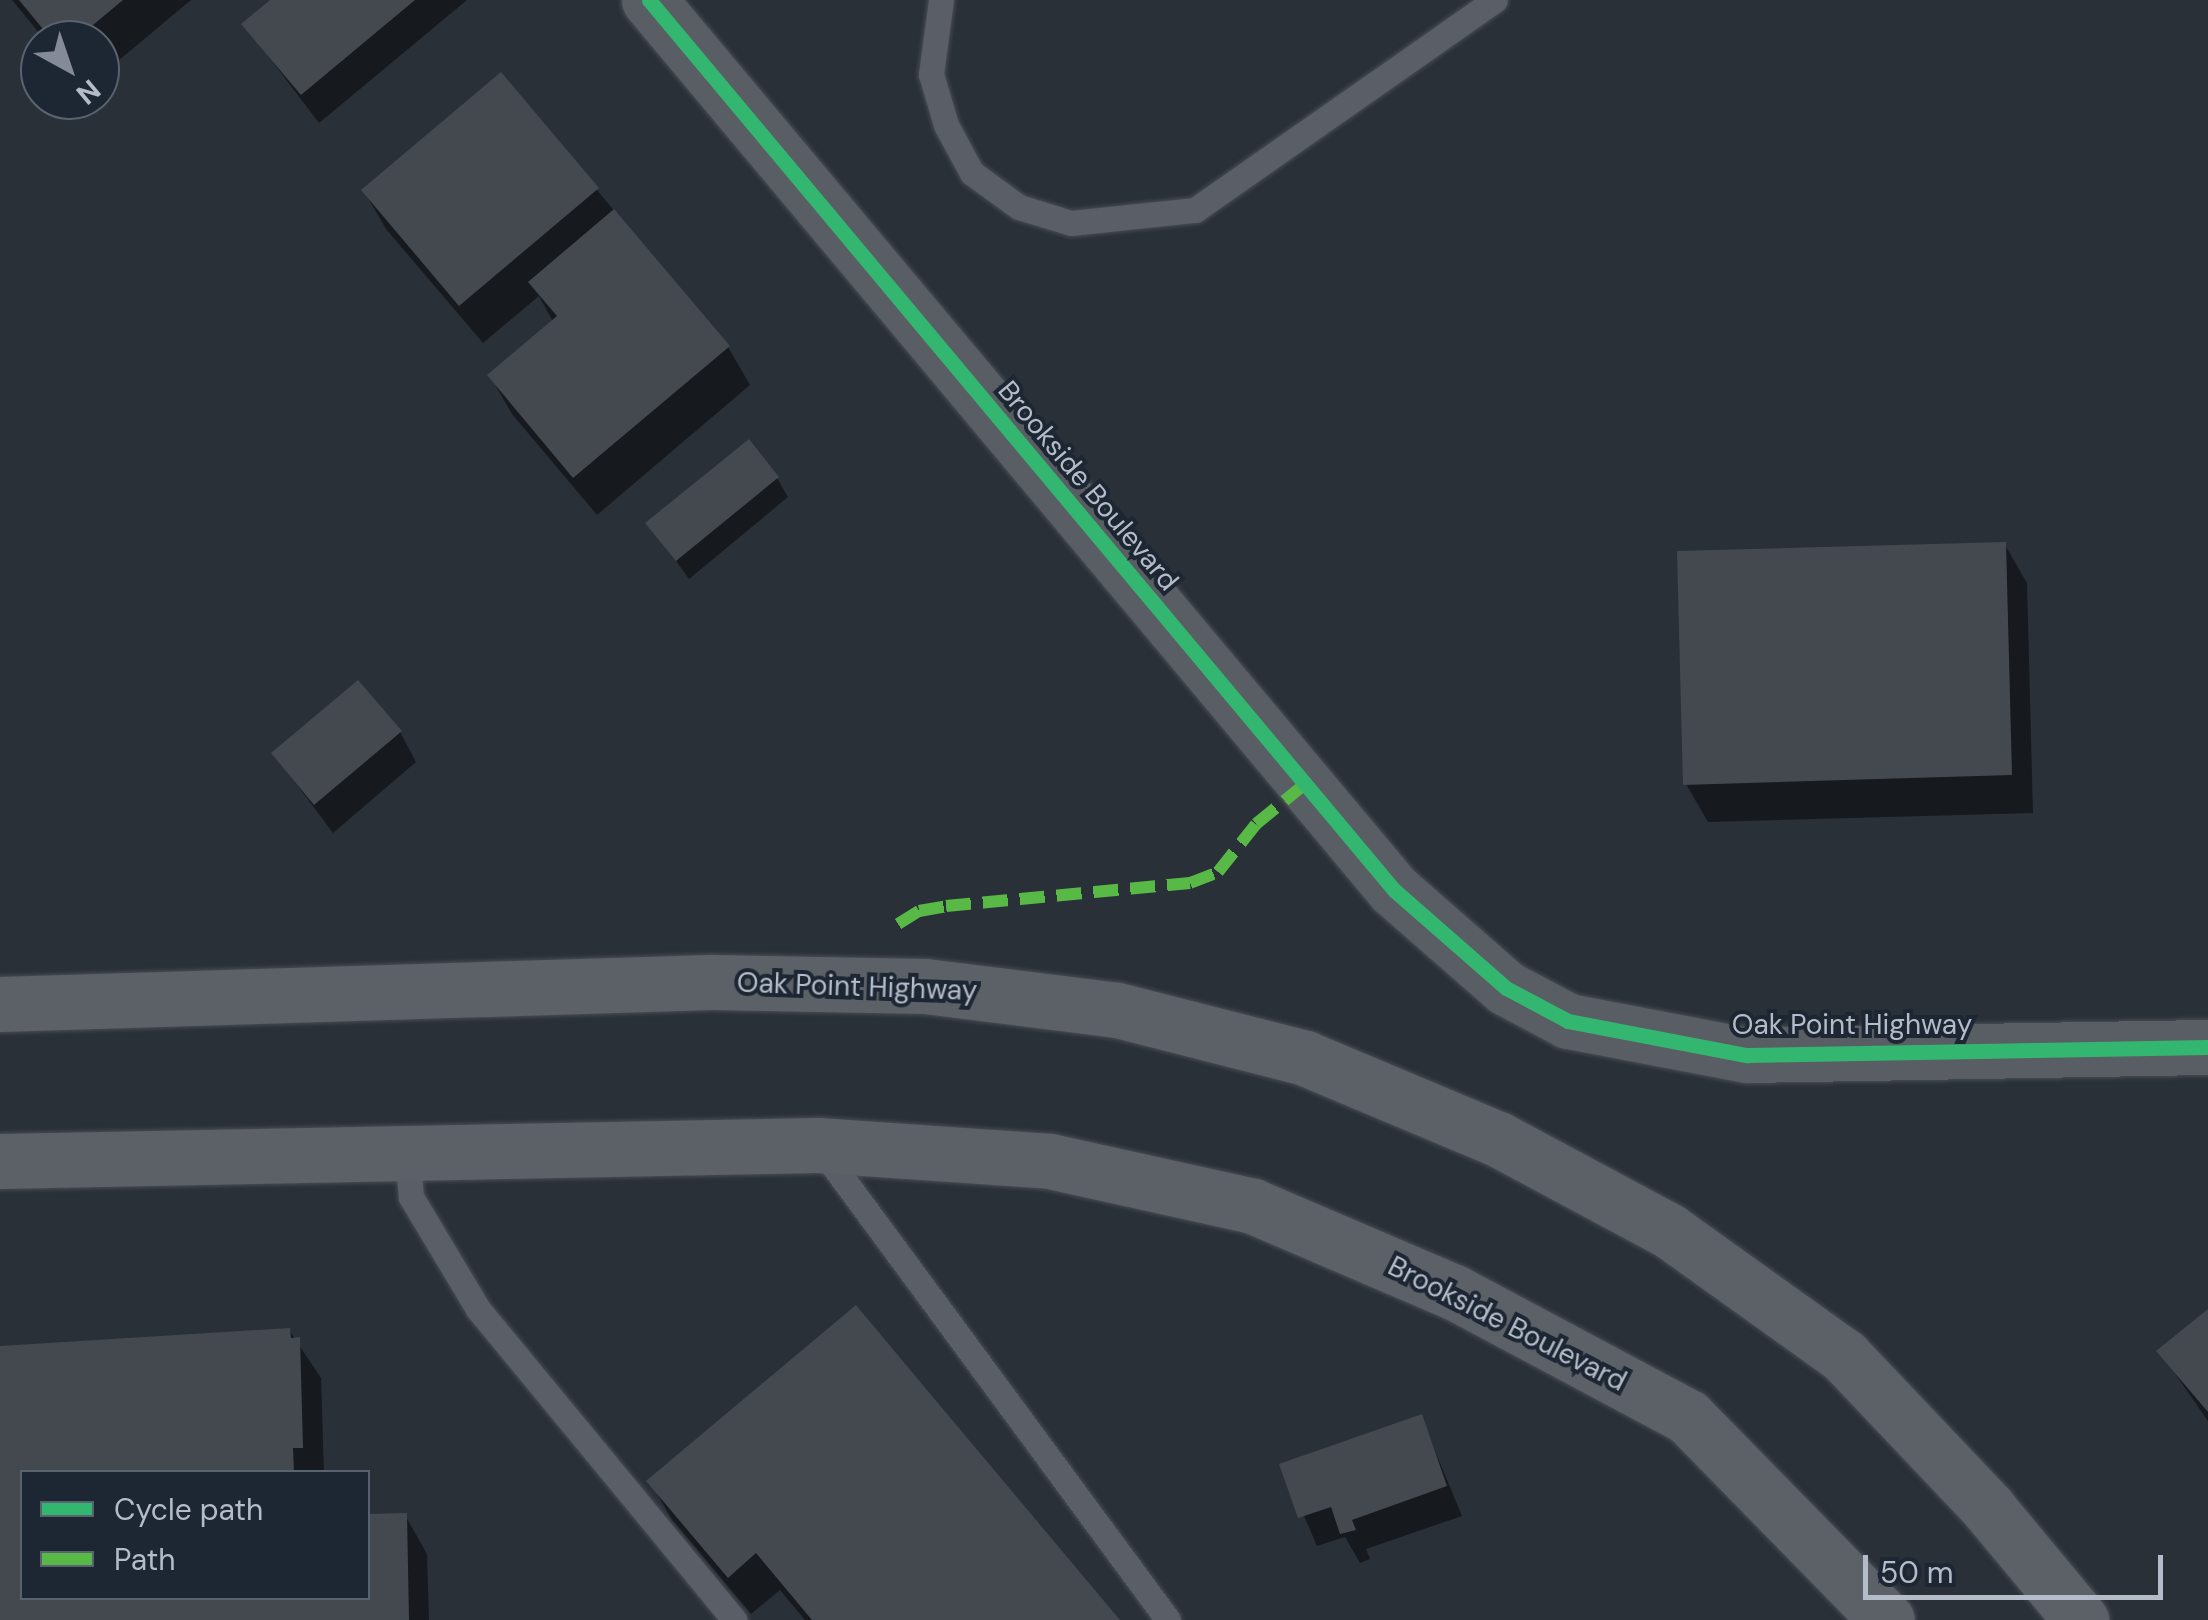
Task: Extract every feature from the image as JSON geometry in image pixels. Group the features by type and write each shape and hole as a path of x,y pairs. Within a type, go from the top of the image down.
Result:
{"main road":[{"name":"Oak Point Highway","path":"0,1004 711,982 997,991 1117,1010 1305,1058 1498,1140 1668,1230 1844,1356 1988,1508 2081,1620"},
{"path":"0,1161 818,1144"},
{"name":"Brookside Boulevard","path":"818,1144 1050,1160 1253,1206 1454,1292 1688,1417 1879,1615"}],"street":[{"name":"Brookside Boulevard","path":"649,0 1394,890 1506,988"},
{"name":"Oak Point Highway","path":"1506,988 1568,1022 1747,1056 2208,1047"}],"lane":[{"path":"940,0 931,74 946,125 972,173 1019,208 1071,224 1195,210 1495,0"},
{"path":"818,1144 1168,1620"},
{"path":"408,1152 411,1198 478,1309 734,1620"}],"building":[{"path":"19,0 123,0 99,20 36,20"},
{"path":"270,0 415,0 301,95 241,24"},
{"path":"501,72 599,188 459,306 361,190"},
{"path":"614,209 730,346 573,478 487,375 557,316 528,282"},
{"path":"749,439 779,477 676,561 645,523"},
{"path":"2006,542 2012,775 1683,785 1677,551"},
{"path":"358,680 402,731 314,805 271,753"},
{"path":"856,1305 1120,1620 812,1620 756,1553 728,1578 646,1481"},
{"path":"2208,1309 2208,1412 2156,1351"},
{"path":"290,1328 291,1338 300,1337 303,1448 293,1448 294,1470 20,1470 20,1600 370,1600 370,1514 407,1513 409,1620 0,1620 0,1346"},
{"path":"1422,1414 1447,1486 1352,1520 1356,1530 1340,1534 1331,1507 1298,1518 1279,1464"}],"marked path":[{"path":"898,924 919,911 946,906 1190,883 1218,872 1256,824 1305,784"}],"cycle path":[{"path":"649,0 1394,890 1506,988 1568,1021 1747,1055 2208,1047"}]}
